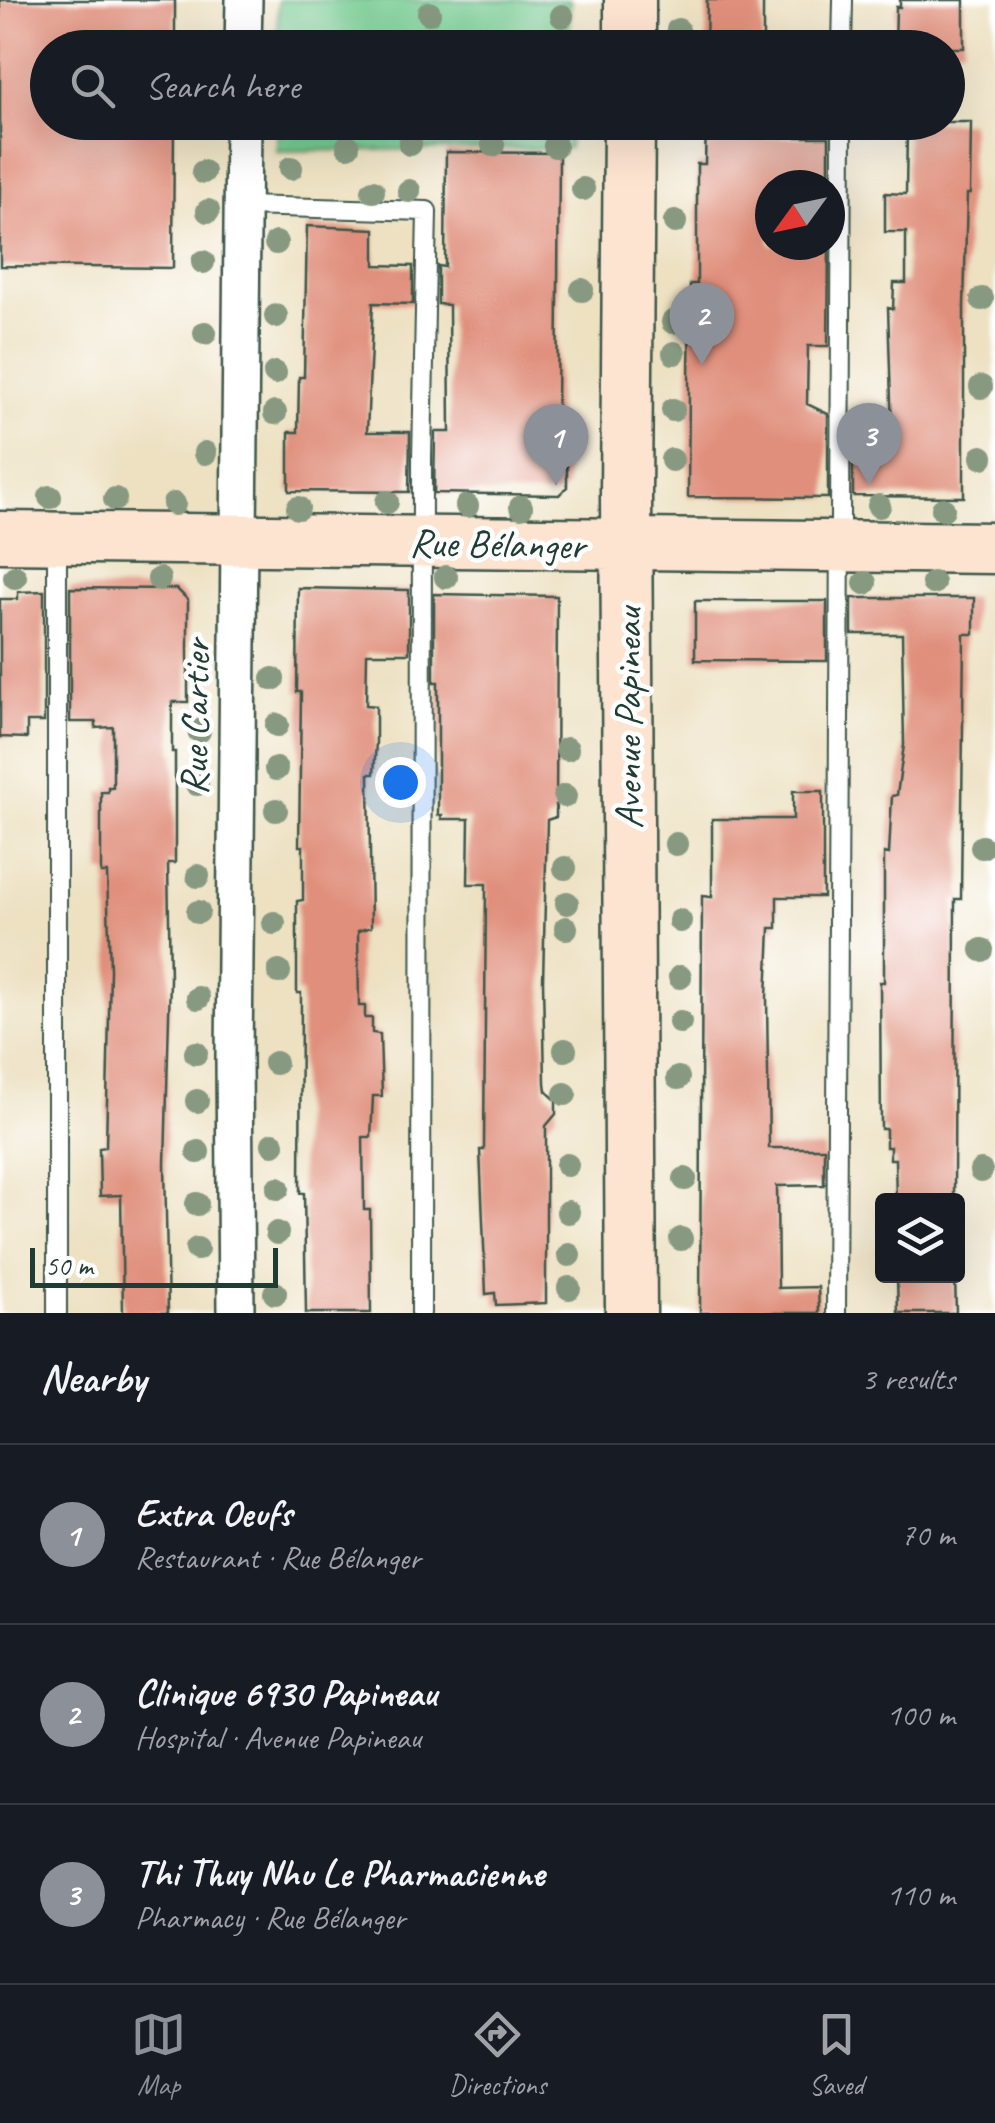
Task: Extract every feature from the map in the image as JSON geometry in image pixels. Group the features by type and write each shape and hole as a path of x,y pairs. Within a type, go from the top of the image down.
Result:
{"main road":[{"path":"630,0 630,30"},
{"name":"Avenue Papineau","path":"630,140 627,546 631,1313"},
{"name":"Rue Bélanger","path":"0,537 995,548"}],"street":[{"path":"243,30 244,0"},
{"name":"Rue Cartier","path":"236,1313 234,1039 243,140"}],"lane":[{"path":"842,0 842,30"},
{"path":"836,1313 842,140"},
{"path":"242,206 427,211 418,1128 421,1313"},
{"path":"57,538 57,1313"}],"green space":[{"path":"278,0 570,0 569,30 278,30"},
{"path":"277,140 569,140 569,148 277,151"}],"building":[{"path":"0,0 175,0 175,30 30,30 30,140 174,140 173,268 0,266"},
{"path":"707,0 763,0 763,30 706,30"},
{"path":"900,0 964,0 964,30 895,30 896,7 900,7"},
{"path":"965,122 971,122 964,306 964,497 853,496 853,432 892,432 888,308 893,309 894,283 906,283 906,232 885,232 885,193 906,194 907,140 965,140"},
{"path":"706,140 829,140 829,170 755,170 755,260 829,260 828,346 808,346 807,404 828,414 828,498 688,497 690,284 697,284 697,164 705,164"},
{"path":"446,152 559,153 557,419 566,419 567,487 559,495 434,493 435,432 450,432 449,305 438,304 438,266 445,267"},
{"path":"307,226 375,229 375,265 413,266 413,304 373,303 367,432 410,432 409,492 289,491 289,432 298,432 299,377 304,377"},
{"path":"70,588 177,589 188,600 188,702 172,702 175,863 168,863 168,1313 123,1313 121,1195 100,1196 99,1148 106,1147 110,970 107,873 101,873 101,792 113,787 113,727 96,728 96,722 70,722"},
{"path":"298,588 409,590 409,653 367,653 366,705 376,706 376,742 374,774 369,774 371,927 358,931 359,1006 365,1006 365,1018 372,1018 372,1033 380,1034 382,1096 373,1096 371,1137 363,1137 364,1210 370,1210 371,1313 306,1313 304,1193 300,1193 301,993 297,993 297,901 303,900 303,846 299,846"},
{"path":"44,591 44,722 27,722 27,738 0,737 0,599 18,599 18,592"},
{"path":"434,594 557,596 556,817 547,820 543,981 545,1083 546,1091 556,1100 556,1114 546,1126 546,1303 496,1305 495,1293 486,1294 480,1150 484,1150 486,884 468,884 469,819 441,819 442,815 438,815"},
{"path":"852,598 974,598 974,634 964,634 961,899 955,899 954,1193 896,1193 895,1159 890,1159 890,1147 886,1147 886,1129 881,1129 884,853 889,854 892,796 897,795 904,745 902,634 852,634"},
{"path":"695,601 827,601 827,661 695,660"},
{"path":"793,791 823,791 823,897 777,897 777,928 770,928 769,1148 824,1148 824,1185 777,1186 778,1288 818,1287 819,1313 700,1313 702,896 712,897 712,819 793,819"},
{"path":"897,1283 955,1283 956,1313 898,1313"}],"place":[{"name":"Clinique 6930 Papineau","path":"702,365"},
{"name":"Thi Thuy Nhu Le Pharmacienne","path":"869,485"},
{"name":"Extra Oeufs","path":"556,486"}]}
